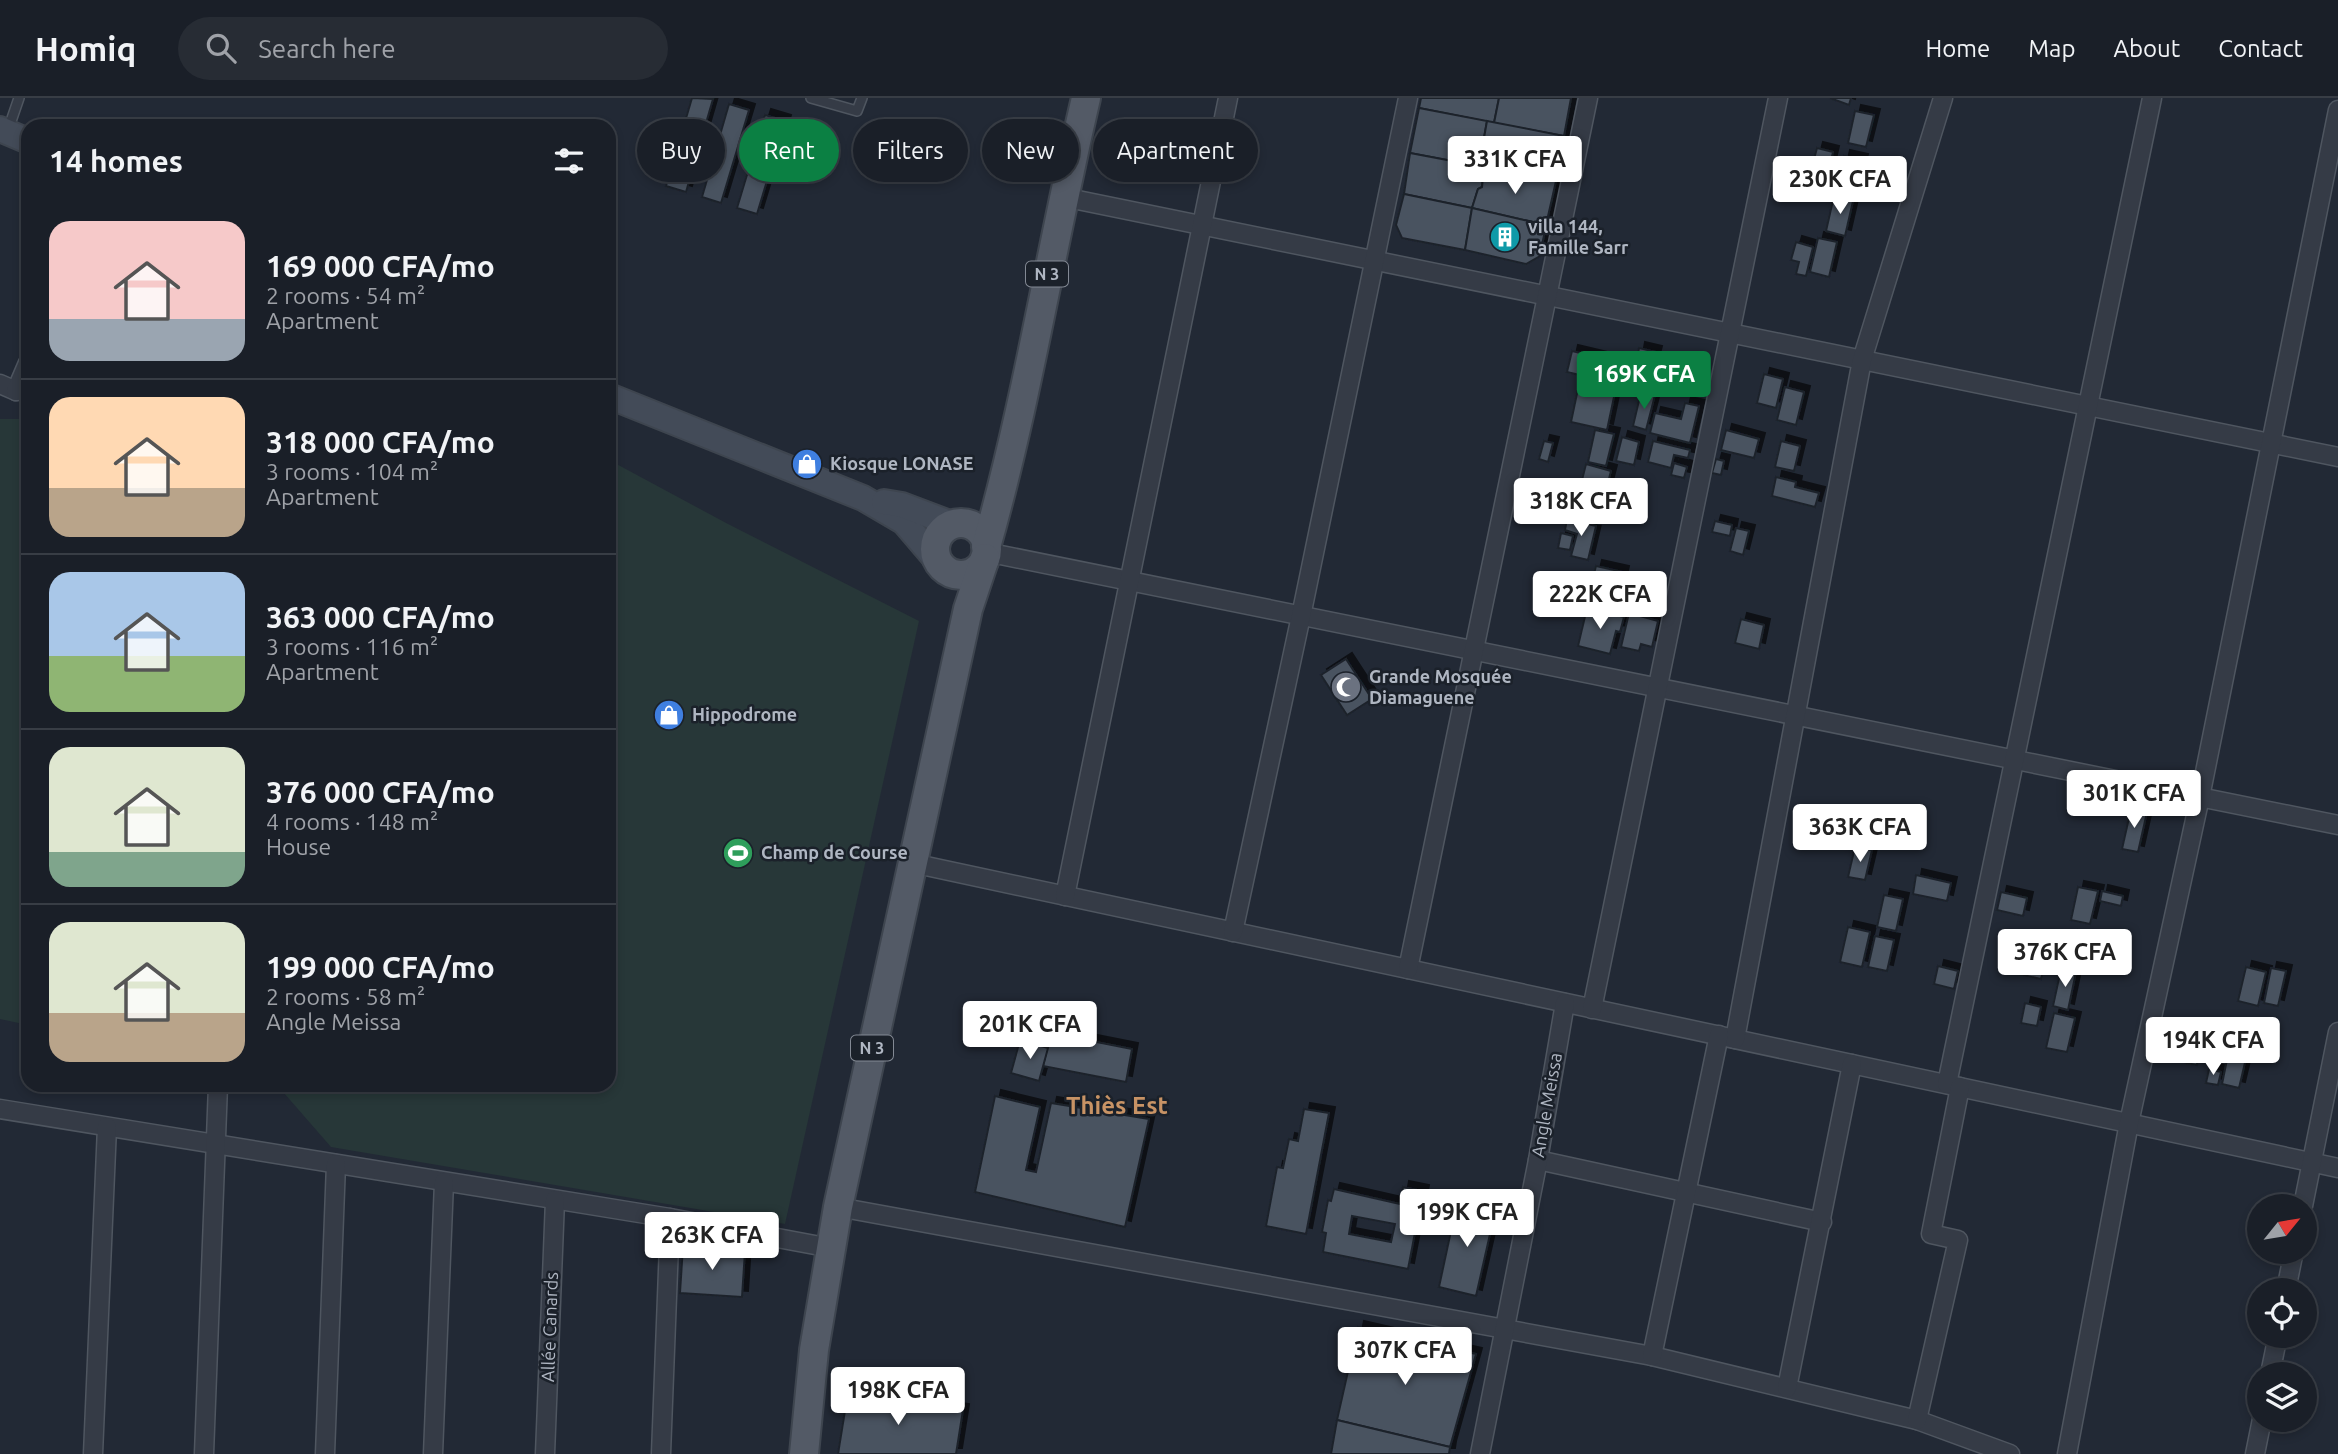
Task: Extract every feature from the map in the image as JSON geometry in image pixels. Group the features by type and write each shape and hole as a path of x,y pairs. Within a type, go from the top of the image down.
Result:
{"main road":[{"name":"N 3","path":"804,1454 814,1350 838,1207 968,609 1013,451 1063,197 1086,98"},
{"path":"616,399 863,498 916,533 942,566 953,573 963,575 972,572 986,552 980,532 902,505 863,498"},
{"name":"N 3","path":"959,524 1013,451"},
{"path":"942,566 935,545 944,529 959,524"},
{"name":"N 3","path":"942,566 954,603 961,646"}],"street":[{"path":"1065,896 1228,98"},
{"path":"1233,932 1408,98"},
{"path":"1408,969 1588,98"},
{"path":"1592,1009 1778,98"},
{"path":"1652,1356 1686,1191 1727,1037 1796,716 1862,360 1943,98"},
{"path":"1917,1420 1958,1240 1931,1234 1953,1086 2015,760 2152,98"},
{"path":"2067,1454 2129,1123 2200,797 2338,110"},
{"path":"1063,197 2338,457"},
{"path":"986,552 2338,825"},
{"path":"912,863 2338,1168"},
{"name":"Angle Meissa","path":"1480,1454 1566,1003"},
{"path":"2305,1194 2338,1032"},
{"path":"1787,1388 1853,1064"},
{"path":"204,1454 218,1092"},
{"path":"0,1109 670,1218 831,1248"},
{"path":"93,1454 107,1126"},
{"path":"1538,1160 1822,1222"},
{"path":"326,1454 336,1164"},
{"path":"433,1454 444,1182"},
{"name":"Allée Canards","path":"545,1454 555,1199"},
{"path":"838,1207 1652,1356 1917,1420 2010,1454"},
{"path":"661,1454 670,1218"},
{"path":"2255,1454 2259,1432"}],"lane":[{"path":"12,134 19,98"},
{"path":"811,98 857,111 862,98"}],"shaded area":[{"path":"0,419 21,419 21,1024 0,1019"},
{"name":"Champ de Course","path":"616,464 919,621 785,1224 331,1147 283,1092 616,1092"}],"building":[{"path":"692,98 713,99 707,119 686,119"},
{"path":"1421,98 1499,98 1494,123 1419,108"},
{"path":"1499,98 1571,98 1564,136 1494,123"},
{"path":"1830,98 1851,98 1849,105"},
{"path":"729,104 749,110 746,119 739,119 739,143 721,203 702,197 706,182 725,182 725,119"},
{"path":"1419,108 1487,121 1479,166 1410,153"},
{"path":"1855,111 1874,115 1866,147 1848,143"},
{"path":"1487,121 1564,136 1556,181 1479,166"},
{"path":"1817,148 1833,152 1826,182 1809,178"},
{"path":"1410,153 1484,167 1482,187 1478,189 1472,208 1404,194"},
{"path":"1844,156 1862,160 1854,193 1836,189"},
{"path":"1484,167 1556,181 1546,225 1472,208 1478,189 1482,187"},
{"path":"667,182 689,182 686,192 666,186"},
{"path":"745,182 767,182 757,214 737,208"},
{"path":"1404,194 1472,208 1465,250 1402,238 1396,225"},
{"path":"1834,196 1853,201 1845,236 1826,231"},
{"name":"villa 144, Famille Sarr","path":"1472,208 1546,225 1540,256 1526,264 1465,250"},
{"path":"1818,238 1837,242 1829,277 1810,272"},
{"path":"1796,242 1813,247 1806,276 1796,274 1799,262 1791,260"},
{"path":"1639,348 1656,352 1653,363 1637,359"},
{"path":"1572,351 1610,360 1605,381 1567,372"},
{"path":"1764,374 1783,379 1776,408 1757,403"},
{"path":"1579,384 1615,392 1607,430 1571,422"},
{"path":"1785,387 1804,392 1796,425 1777,420"},
{"path":"1641,392 1655,395 1646,430 1633,426"},
{"path":"1685,403 1699,406 1690,443 1650,433 1655,413 1681,419"},
{"path":"1595,430 1614,434 1606,466 1588,462"},
{"path":"1726,430 1759,439 1754,458 1721,450"},
{"path":"1622,437 1639,442 1634,465 1616,461"},
{"path":"1544,441 1553,443 1548,462 1539,459"},
{"path":"1653,441 1690,450 1688,458 1674,455 1671,468 1648,462"},
{"path":"1781,441 1800,446 1794,471 1775,467"},
{"path":"1716,459 1724,461 1721,475 1712,473"},
{"path":"1674,463 1687,467 1684,478 1671,475"},
{"path":"1586,464 1611,471 1603,502 1583,497 1587,482 1582,480"},
{"path":"1776,477 1796,482 1795,487 1819,493 1815,507 1772,496"},
{"path":"1580,506 1604,512 1601,524 1578,518"},
{"path":"1567,519 1596,526 1588,560 1571,556 1577,534 1565,530"},
{"path":"1715,521 1732,525 1730,536 1712,532"},
{"path":"1736,528 1749,531 1743,555 1730,551"},
{"path":"1561,533 1573,536 1570,550 1558,548"},
{"path":"1596,566 1623,572 1615,606 1595,602 1596,596 1589,594"},
{"path":"1587,608 1624,617 1620,632 1616,631 1610,654 1578,646"},
{"path":"1629,613 1658,621 1652,647 1641,644 1639,651 1621,647"},
{"path":"1741,619 1764,625 1759,649 1735,643"},
{"name":"Grande Mosquée Diamaguene","path":"1346,659 1372,699 1347,715 1321,675"},
{"path":"2131,809 2147,812 2138,852 2122,849"},
{"path":"1855,847 1872,850 1865,880 1848,877"},
{"path":"1916,875 1951,883 1947,901 1913,894"},
{"path":"2078,887 2098,891 2090,924 2071,920"},
{"path":"2102,891 2123,896 2121,906 2100,901"},
{"path":"2001,892 2027,898 2023,916 1997,910"},
{"path":"1884,895 1903,899 1896,931 1877,927"},
{"path":"1848,927 1870,932 1862,967 1840,962"},
{"path":"1875,936 1894,940 1887,971 1868,967"},
{"path":"2072,936 2085,939 2079,970 2066,967"},
{"path":"2022,960 2045,964 2041,979 2019,974"},
{"path":"1938,966 1958,971 1954,989 1934,984"},
{"path":"2246,967 2266,972 2258,1006 2238,1001"},
{"path":"2271,968 2286,971 2278,1006 2264,1003"},
{"path":"2061,969 2076,972 2068,1010 2053,1006"},
{"path":"2025,1003 2041,1007 2037,1026 2021,1023"},
{"path":"2054,1013 2075,1018 2067,1052 2046,1048"},
{"path":"1051,1033 1132,1049 1126,1082 1043,1066"},
{"path":"2200,1039 2225,1045 2223,1055 2198,1050"},
{"path":"1020,1040 1048,1048 1039,1081 1011,1073"},
{"path":"2229,1050 2247,1054 2239,1088 2222,1084"},
{"path":"2188,1054 2198,1057 2197,1065 2186,1063"},
{"path":"2209,1069 2221,1072 2218,1085 2206,1083"},
{"path":"995,1096 1040,1107 1026,1170 1036,1172 1051,1103 1149,1119 1125,1227 975,1192"},
{"path":"1304,1109 1329,1113 1306,1234 1266,1226 1277,1167 1283,1168 1289,1139 1298,1141"},
{"path":"1403,1187 1423,1191 1408,1269 1323,1252 1326,1233 1322,1232 1328,1200 1331,1201 1334,1189 1400,1204","holes":["1352,1216 1395,1224 1391,1242 1349,1234"]},
{"path":"1457,1203 1495,1212 1476,1296 1439,1287"},
{"path":"683,1246 745,1251 742,1297 680,1293"},
{"path":"1358,1327 1476,1354 1450,1447 1337,1420"},
{"path":"848,1392 963,1410 956,1454 838,1454"},
{"path":"1337,1420 1450,1447 1449,1454 1331,1454"}],"place":[{"name":"villa 144, Famille Sarr","path":"1505,237"},
{"name":"Kiosque LONASE","path":"807,464"},
{"name":"Grande Mosquée Diamaguene","path":"1346,687"},
{"name":"Hippodrome","path":"669,715"},
{"name":"Champ de Course","path":"738,853"}],"district":[{"name":"Thiès Est","path":"1117,1106"}]}
